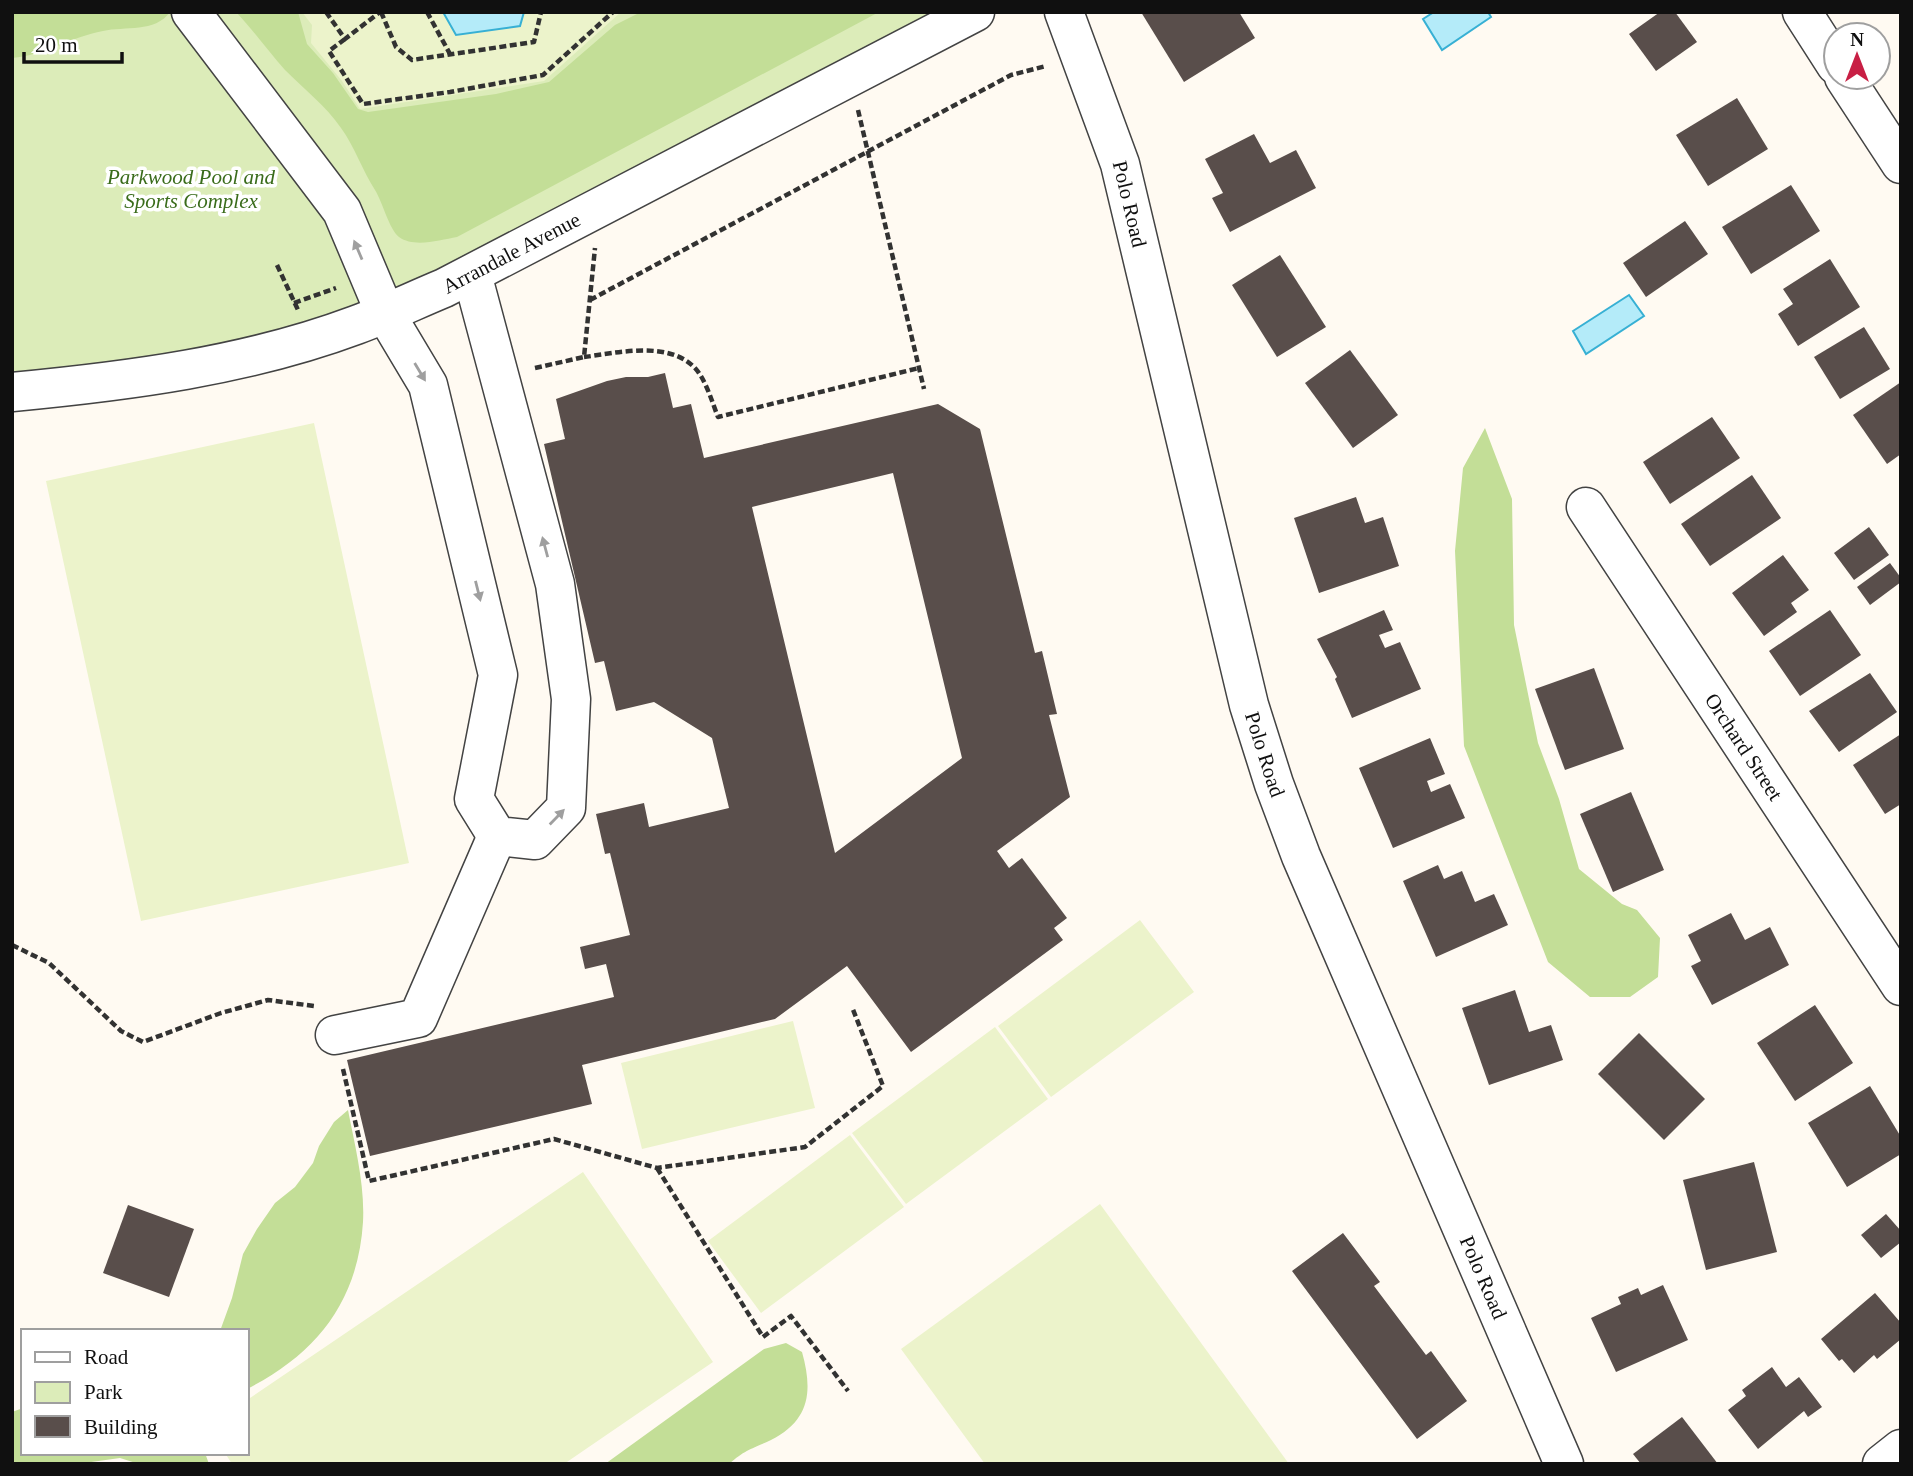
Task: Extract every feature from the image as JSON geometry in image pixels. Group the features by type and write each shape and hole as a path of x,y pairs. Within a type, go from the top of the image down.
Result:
{"street":[{"name":"Arrandale Avenue","path":"12,392 113,382 246,358 355,326 472,274 975,12"},
{"name":"Polo Road","path":"1064,12 1120,164 1249,705 1274,784 1301,856 1564,1464"},
{"path":"1802,12 1822,43"},
{"path":"200,25 342,211 385,313 428,385 498,675 474,799 497,836"},
{"path":"1853,91 1901,163"},
{"path":"472,274 555,584 571,699 566,808 535,840 497,836"},
{"name":"Orchard Street","path":"1586,507 1901,986"},
{"path":"335,1035 418,1018 497,836"},
{"path":"1882,1464 1901,1449"}],"path":[{"path":"326,12 345,39"},
{"path":"541,12 534,42 412,60 396,47 380,12 328,51 363,104 543,75 613,12"},
{"path":"427,12 450,54"},
{"path":"590,300 1011,75 1080,58"},
{"path":"851,77 924,389"},
{"path":"584,356 599,208"},
{"path":"277,265 294,301 340,286"},
{"path":"533,369 584,356 659,351 678,356 695,368 718,417 919,368"},
{"path":"12,945 48,963 121,1031 143,1042 221,1013 268,1000 317,1006 329,1013 369,1181 554,1139 657,1167 805,1147 883,1086 852,1007"},
{"path":"657,1167 763,1337 791,1317 848,1391"}],"green space":[{"name":"Parkwood Pool and Sports Complex","path":"12,12 975,12 355,326 12,392"},
{"path":"12,12 170,12 164,19 148,26 91,34 36,53 12,58"},
{"path":"236,12 298,12 307,44 333,73 358,109 368,112 496,94 549,82 615,25 641,12 879,12 457,237 419,243 405,240 395,233 378,195 341,128 322,105 285,70"},
{"path":"302,12 621,12 544,81 360,109 342,81 311,43 312,25"},
{"path":"314,423 409,863 141,921 46,481"},
{"path":"1485,428 1512,499 1514,625 1538,743 1559,799 1579,869 1622,904 1637,910 1660,938 1658,977 1630,997 1590,997 1548,962 1464,746 1455,551 1463,468"},
{"path":"1140,920 1194,992 1051,1097 998,1026"},
{"path":"793,1021 815,1108 642,1149 621,1063"},
{"path":"995,1027 1048,1099 906,1204 852,1133"},
{"path":"348,1110 359,1166 363,1222 352,1277 342,1301 313,1342 272,1375 248,1388 248,1329 221,1329 243,1254 275,1203 295,1187 313,1163 319,1146 334,1122"},
{"path":"850,1135 904,1207 761,1313 708,1241"},
{"path":"583,1172 713,1362 564,1464 232,1464 226,1455 248,1455 248,1399"},
{"path":"1100,1204 1289,1464 985,1464 901,1349"},
{"path":"786,1343 802,1352 807,1392 801,1414 784,1432 745,1452 729,1464 605,1464 764,1349"},
{"path":"21,1409 21,1455 206,1455 209,1464 139,1464 120,1458 77,1464 12,1464 12,1412"}],"water":[{"path":"443,12 524,12 520,26 456,35"},
{"path":"1434,12 1488,12 1491,17 1442,50 1423,19"},
{"path":"1629,295 1644,316 1586,354 1573,331"}],"building":[{"path":"1141,12 1239,12 1255,38 1184,82"},
{"path":"1660,12 1675,12 1697,42 1656,71 1629,34"},
{"path":"1737,98 1768,149 1708,186 1676,135"},
{"path":"1254,134 1270,163 1296,150 1316,188 1230,232 1212,198 1223,193 1205,159"},
{"path":"1791,185 1820,231 1751,274 1722,227"},
{"path":"1685,221 1708,254 1646,297 1623,263"},
{"path":"1280,255 1326,327 1277,357 1232,285"},
{"path":"1830,259 1860,307 1798,346 1778,314 1793,304 1783,289"},
{"path":"1864,327 1890,369 1840,399 1814,357"},
{"path":"1350,350 1398,415 1353,448 1305,383"},
{"path":"665,373 673,408 691,404 704,458 938,404 980,429 1035,653 1042,651 1057,714 1049,715 1070,797 997,851 1009,868 1022,858 1067,918 1054,928 1063,940 911,1052 847,966 775,1019 582,1065 592,1104 370,1156 347,1060 614,997 606,964 585,969 580,947 630,935 610,853 605,854 596,814 644,803 649,827 729,808 712,738 654,702 616,711 604,661 595,663 544,444 565,439 556,399 607,381 626,377 648,377","holes":["893,473 962,758 835,853 752,507"]},
{"path":"1901,382 1901,454 1887,464 1853,415"},
{"path":"1712,417 1740,458 1670,504 1643,462"},
{"path":"1752,475 1781,518 1710,566 1681,524"},
{"path":"1356,497 1365,523 1383,517 1399,566 1319,593 1294,518"},
{"path":"1869,527 1889,555 1854,580 1834,553"},
{"path":"1783,555 1809,590 1791,603 1797,612 1764,636 1732,593"},
{"path":"1890,563 1901,582 1870,605 1857,587"},
{"path":"1384,610 1393,630 1379,635 1385,648 1400,642 1421,689 1352,718 1335,679 1337,677 1317,639"},
{"path":"1830,610 1861,655 1800,696 1769,651"},
{"path":"1594,668 1624,749 1565,770 1535,689"},
{"path":"1870,673 1897,712 1839,752 1809,711"},
{"path":"1901,734 1901,804 1885,814 1853,765"},
{"path":"1430,738 1445,774 1427,781 1431,792 1450,784 1465,818 1393,848 1359,768"},
{"path":"1631,792 1664,870 1613,892 1580,814"},
{"path":"1438,865 1444,879 1462,871 1475,902 1494,894 1508,925 1436,957 1403,881"},
{"path":"1731,913 1745,940 1770,927 1789,965 1712,1005 1691,966 1701,961 1688,935"},
{"path":"1515,990 1529,1032 1551,1025 1563,1060 1489,1085 1462,1008"},
{"path":"1815,1005 1853,1063 1795,1101 1757,1043"},
{"path":"1639,1033 1705,1099 1664,1140 1598,1074"},
{"path":"1870,1086 1901,1137 1901,1154 1847,1187 1808,1123"},
{"path":"1754,1162 1777,1252 1706,1270 1683,1180"},
{"path":"128,1205 194,1229 169,1297 103,1273"},
{"path":"1886,1214 1901,1231 1901,1242 1881,1258 1861,1235"},
{"path":"1343,1233 1380,1282 1374,1286 1426,1355 1431,1351 1467,1401 1417,1439 1292,1271"},
{"path":"1663,1285 1688,1340 1616,1372 1591,1318 1621,1304 1618,1297 1638,1288 1641,1295"},
{"path":"1875,1293 1901,1323 1901,1339 1877,1359 1874,1355 1854,1373 1842,1359 1839,1361 1821,1339"},
{"path":"1772,1367 1786,1387 1799,1377 1822,1407 1808,1417 1804,1411 1758,1449 1728,1410 1746,1396 1742,1390"},
{"path":"1682,1417 1718,1464 1641,1464 1633,1454"}]}
